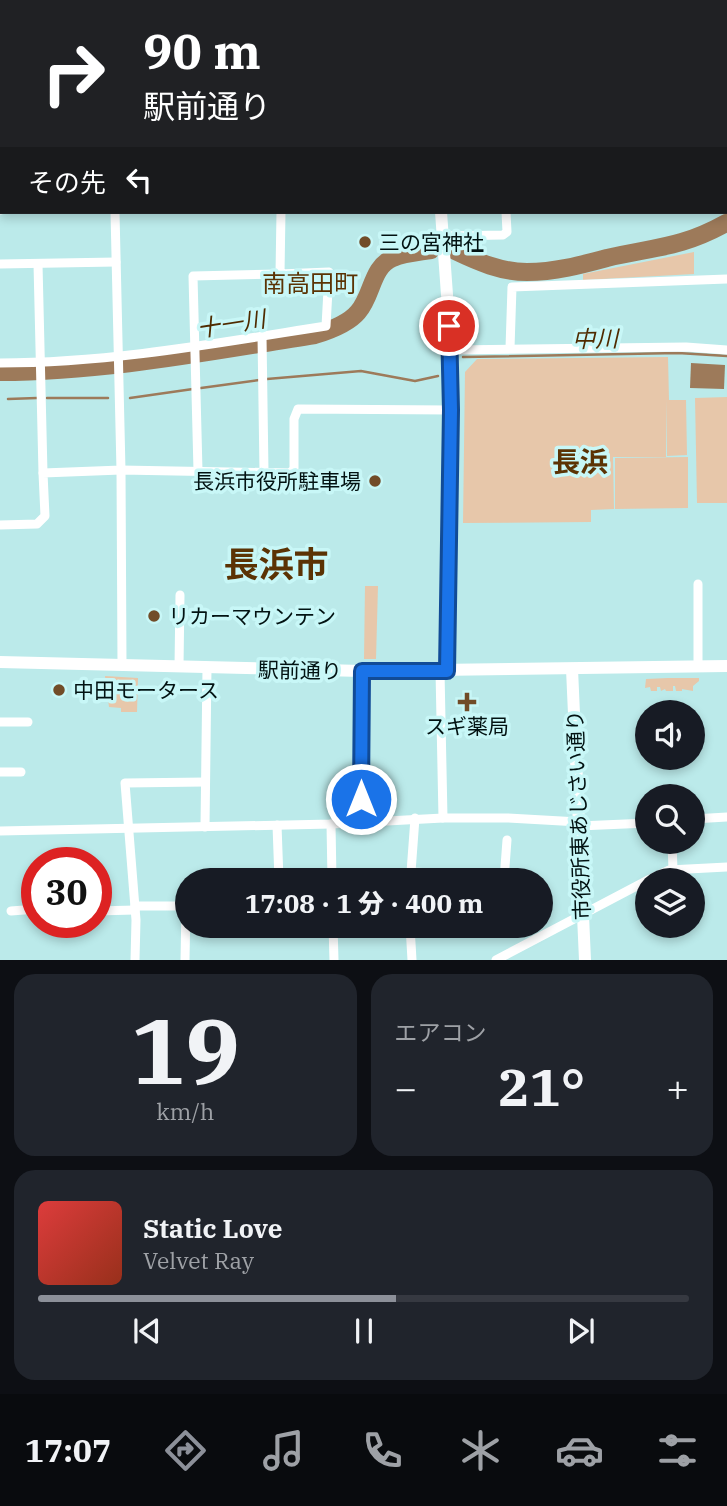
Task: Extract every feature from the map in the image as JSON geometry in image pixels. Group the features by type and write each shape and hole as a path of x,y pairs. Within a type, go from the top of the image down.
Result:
{"street":[{"path":"115,214 122,664"},
{"path":"280,274 281,214"},
{"path":"441,214 451,350 443,818"},
{"path":"444,246 503,235 507,232 506,214"},
{"path":"0,264 116,262"},
{"path":"0,525 37,524 45,516 38,264"},
{"path":"0,363 40,368 118,363 196,351 262,341 326,326 329,272 193,276 196,351 198,471"},
{"path":"510,348 512,287 727,279"},
{"path":"262,341 264,472"},
{"path":"451,350 686,347 727,350"},
{"path":"43,473 121,470 290,473 294,469 294,419 299,409 451,410"},
{"path":"698,584 698,667"},
{"path":"179,666 180,595"},
{"name":"駅前通り","path":"0,662 362,671 727,666"},
{"path":"205,827 207,667"},
{"name":"市役所東あじさい通り","path":"572,669 585,960"},
{"path":"361,822 362,671"},
{"path":"0,722 28,722"},
{"path":"0,772 21,772"},
{"path":"135,960 135,908 125,783 205,782"},
{"path":"705,818 727,817"},
{"path":"0,831 331,824 415,818 579,824 635,823"},
{"path":"411,868 415,818"},
{"path":"331,824 332,868"},
{"path":"277,825 279,868"},
{"path":"506,868 507,841"},
{"path":"705,868 727,867"},
{"path":"496,960 635,887"},
{"path":"112,910 186,906 185,960"},
{"path":"11,911 21,910"},
{"path":"333,938 334,960"},
{"path":"411,938 412,960"}],"shaded area":[{"path":"694,252 694,274 583,280 583,274"},
{"path":"668,357 669,400 686,400 687,455 667,456 666,399 666,457 613,457 614,509 591,510 591,522 463,523 465,372 477,359"},
{"path":"691,363 725,365 724,389 690,388"},
{"path":"727,397 727,503 697,503 695,398"},
{"path":"688,457 688,508 615,509 615,458"},
{"path":"365,586 378,586 376,659 364,659"},
{"path":"105,676 138,678 137,712 121,712 121,708 109,707"},
{"path":"699,678 699,681 693,686 693,691 676,691 675,686 673,691 661,691 660,687 657,687 657,691 651,691 650,687 645,688 646,679"}],"waterway":[{"name":"十一川","path":"455,251 508,270 548,271 667,246 726,223"},
{"name":"十一川","path":"0,372 118,365 315,335 344,323 358,312 376,275 386,262 402,255 431,250"},
{"name":"中川","path":"463,357 678,353 727,356"},
{"name":"中川","path":"267,379 361,371 415,381 438,376"},
{"name":"中川","path":"201,388 259,380"},
{"name":"中川","path":"130,398 193,389"},
{"name":"中川","path":"8,399 37,398"},
{"name":"中川","path":"47,398 108,398"}],"place":[{"name":"三の宮神社","path":"365,242"},
{"name":"長浜市役所駐車場","path":"375,481"},
{"name":"リカーマウンテン","path":"154,616"},
{"name":"中田モータース","path":"59,690"},
{"name":"スギ薬局","path":"467,702"}],"district":[{"name":"南高田町","path":"310,283"},
{"name":"長浜","path":"580,461"},
{"name":"長浜市","path":"276,564"}],"route":[{"path":"361,799 362,671 447,671 451,410 449,326"}]}
